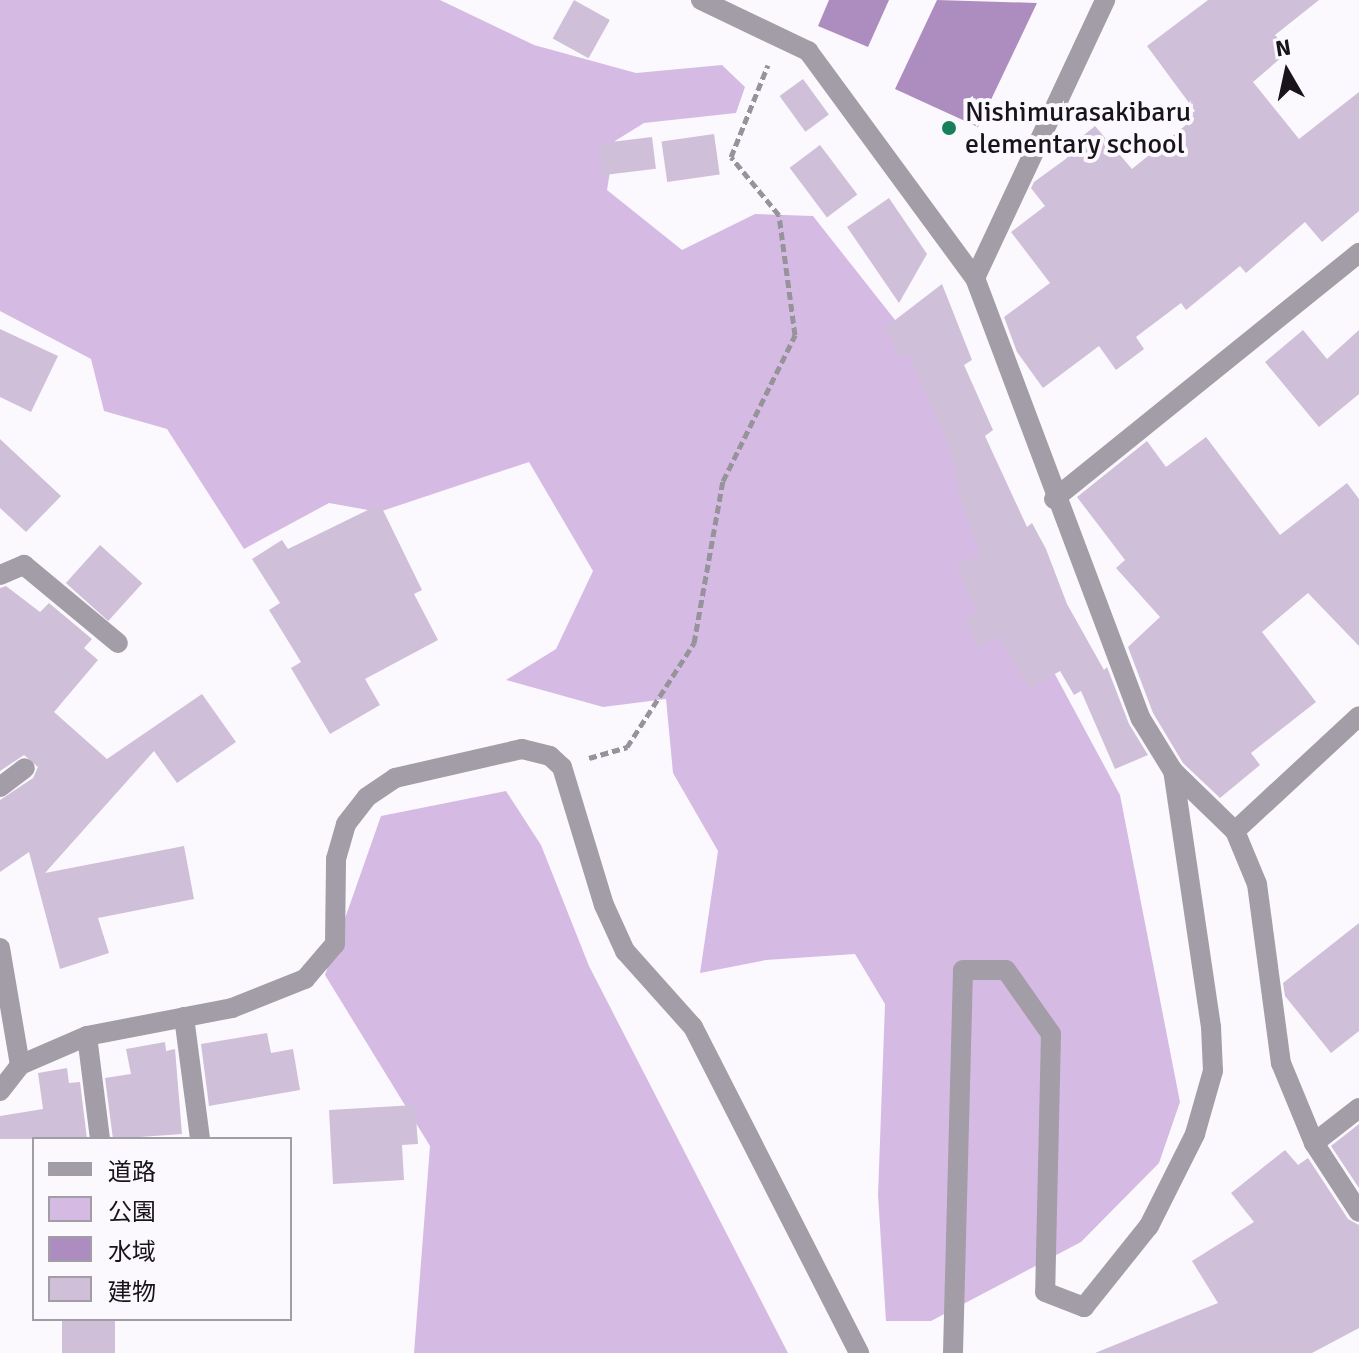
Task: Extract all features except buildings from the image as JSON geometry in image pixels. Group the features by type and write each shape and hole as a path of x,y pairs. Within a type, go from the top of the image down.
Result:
{"street":[{"path":"701,0 780,34 808,51 839,89 975,278 1054,499 1141,719 1173,771 1235,831 1257,884 1281,1063 1314,1143 1359,1212"},
{"path":"975,278 1105,0"},
{"path":"1054,499 1359,253"},
{"path":"0,575 24,565 118,643"},
{"path":"1235,831 1359,716"},
{"path":"0,1091 20,1065 87,1036 271,996 305,979 335,944 336,859 346,824 367,797 395,778 522,749 550,756 562,767 604,905 625,951 693,1027 859,1353"},
{"path":"0,787 25,768"},
{"path":"953,1353 963,970 1006,970 1051,1034 1045,1292 1084,1307 1149,1226 1195,1134 1213,1071 1211,1027 1173,771"},
{"path":"0,948 20,1065"},
{"path":"184,1017 200,1137"},
{"path":"87,1036 100,1137"},
{"path":"1314,1143 1359,1108"}],"path":[{"path":"562,767 627,747 694,643 723,481 795,335 779,215 731,157 780,34"}],"green space":[{"path":"0,0 440,0 534,45 636,73 722,65 745,87 736,113 644,123 615,141 607,190 682,250 755,214 813,216 899,325 1050,665 1120,795 1180,1102 1159,1163 1081,1242 931,1321 886,1321 878,1195 885,1004 855,954 766,960 700,973 718,851 673,773 666,699 603,707 506,680 556,649 593,571 529,462 379,512 329,503 244,549 167,429 104,411 91,359 0,311"},
{"path":"506,791 541,845 589,966 788,1353 414,1353 430,1146 325,975 381,816"}],"water":[{"path":"829,0 889,0 868,47 818,26"},
{"path":"937,0 1037,3 978,127 895,89"}],"place":[{"name":"Nishimurasakibaru elementary school","path":"949,128"}]}
